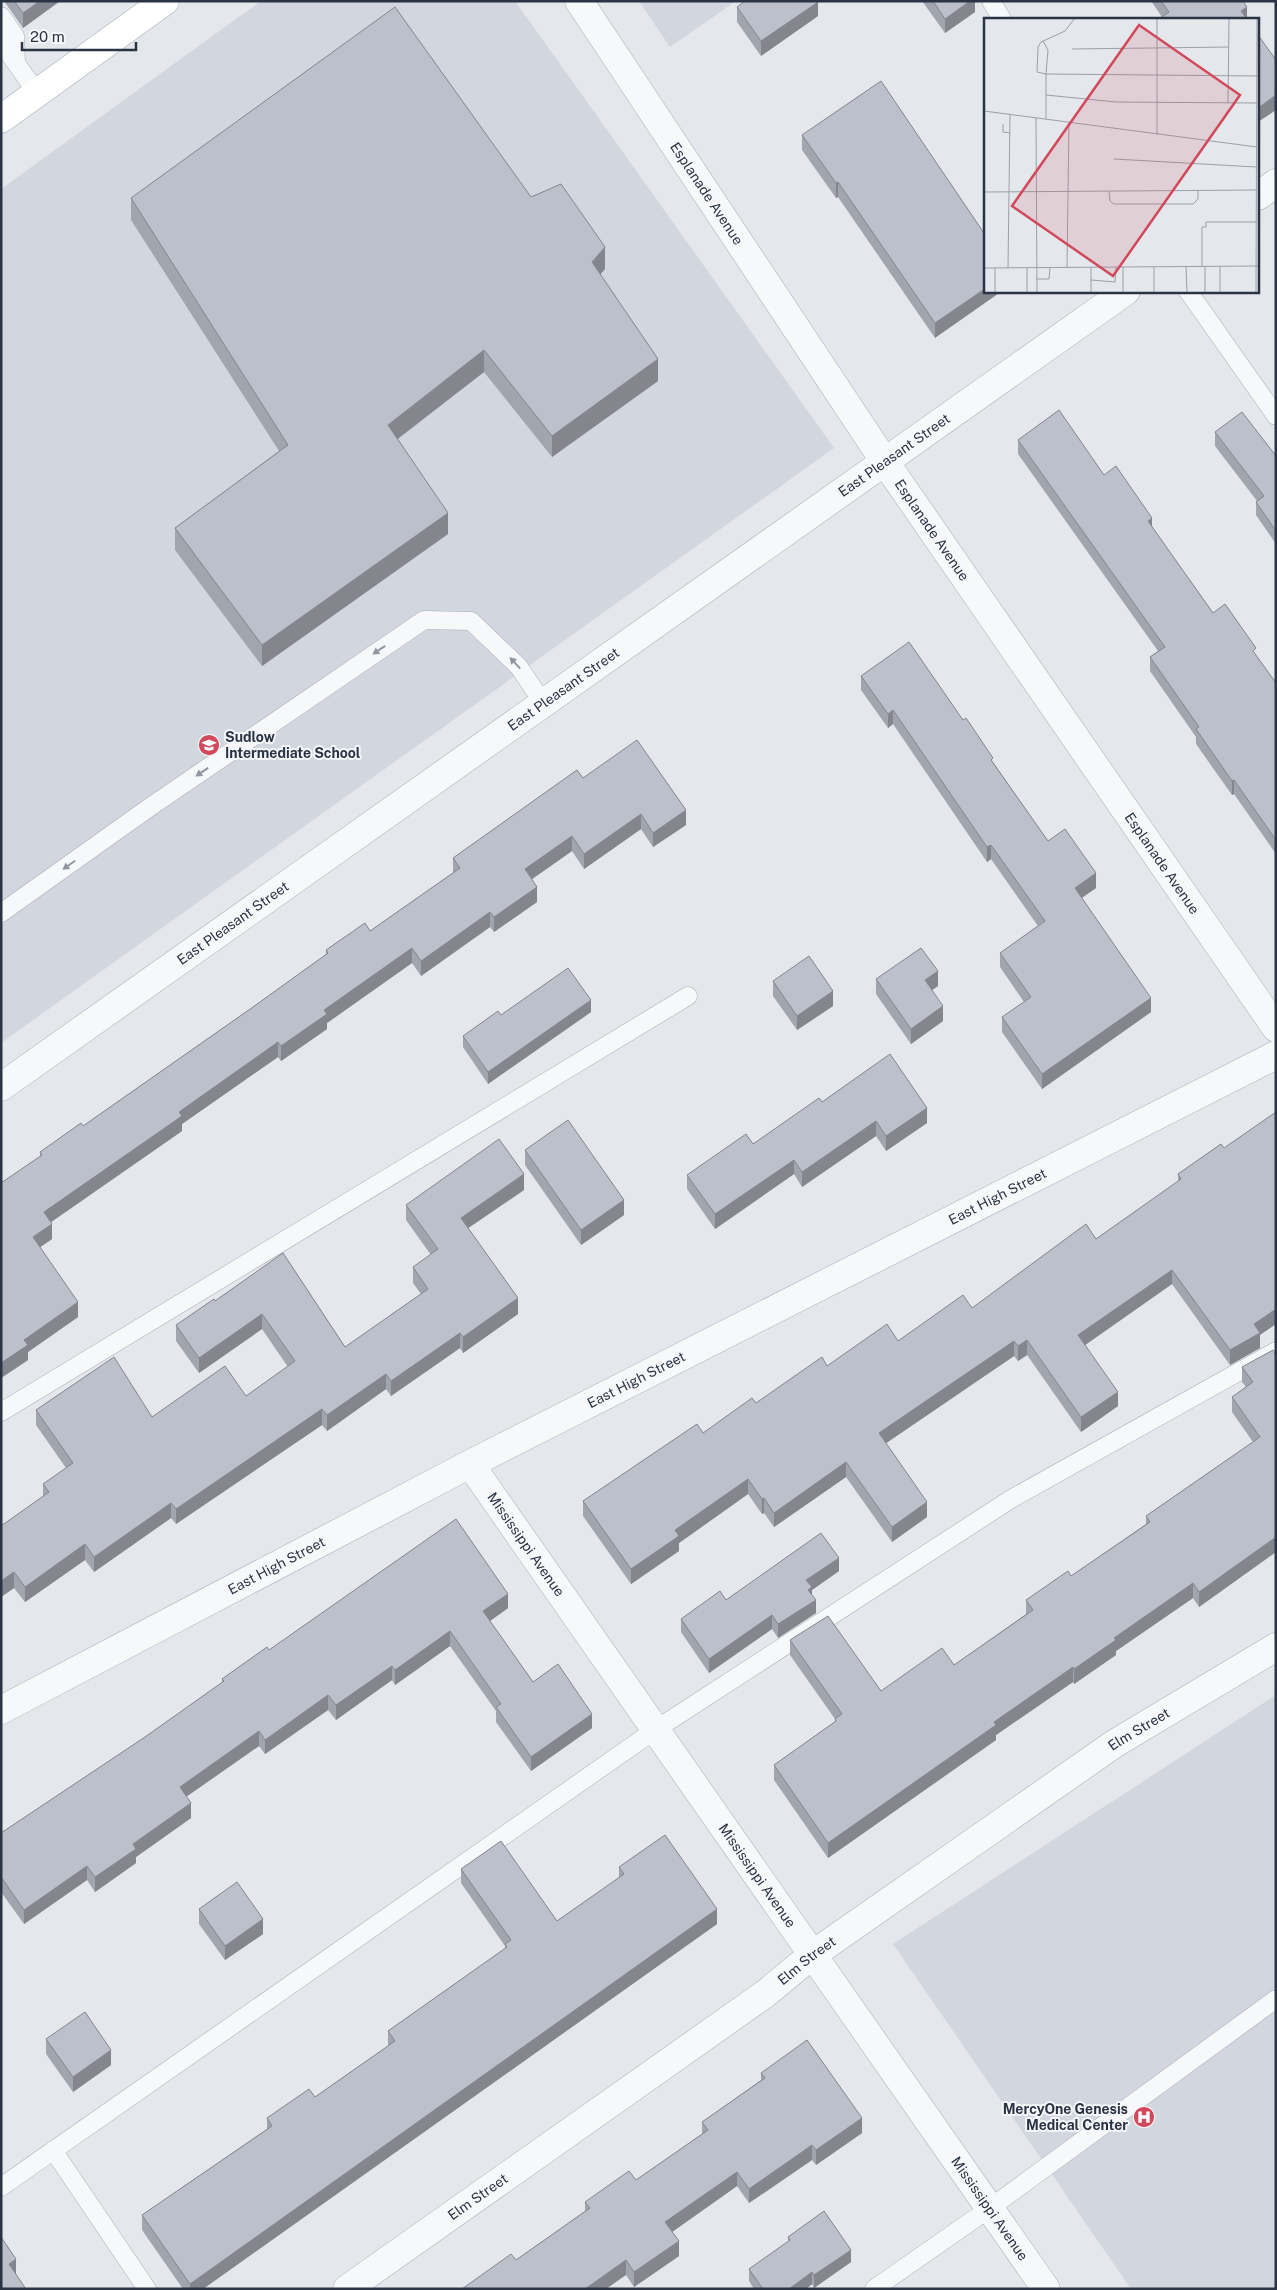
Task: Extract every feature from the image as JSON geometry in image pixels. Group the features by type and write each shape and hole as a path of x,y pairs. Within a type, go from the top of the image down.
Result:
{"main road":[{"path":"1,119 165,1"}],"street":[{"name":"Esplanade Avenue","path":"579,1 885,462 1276,1028"},
{"path":"1260,195 1276,183"},
{"name":"East Pleasant Street","path":"1,1087 1125,292"},
{"name":"East High Street","path":"1,1710 470,1464 1276,1055"},
{"name":"Mississippi Avenue","path":"470,1464 1046,2289"},
{"name":"Elm Street","path":"347,2289 765,1994 812,1955 1114,1744 1276,1647"}],"lane":[{"path":"990,1 1001,18"},
{"path":"1,16 15,36 16,63"},
{"path":"1,42 37,94"},
{"path":"1189,292 1276,416"},
{"path":"1,913 150,807 424,620 471,621 519,666 542,703"},
{"path":"1,1412 688,996"},
{"path":"1,2186 655,1730 1011,1499 1276,1351"},
{"path":"874,2289 990,2208 1276,2000"},
{"path":"53,2150 147,2289"}],"shaded area":[{"name":"Sudlow Intermediate School","path":"261,1 515,1 834,448 1,1043 1,189"},
{"path":"639,1 736,1 670,47"},
{"name":"MercyOne Genesis Medical Center","path":"1276,1695 1276,2289 1131,2289 893,1944"}],"building":[{"path":"14,1 40,1 23,13"},
{"path":"745,1 818,2 761,41 737,7"},
{"path":"933,1 970,1 945,19"},
{"path":"1161,1 1243,1 1247,7 1241,11 1246,18 1160,18 1169,12"},
{"path":"395,7 531,197 561,184 605,247 592,262 658,359 552,436 484,350 388,425 448,513 262,645 175,528 288,445 131,198"},
{"path":"1260,38 1276,60 1276,95 1260,107"},
{"path":"881,81 984,233 984,289 935,323 838,182 836,183 802,135"},
{"path":"1059,410 1104,475 1116,466 1152,518 1148,521 1213,613 1225,604 1256,648 1253,651 1276,683 1276,840 1196,729 1199,727 1150,657 1165,647 1018,440"},
{"path":"1242,412 1276,456 1276,531 1256,502 1264,496 1215,432"},
{"path":"909,642 963,720 966,718 993,758 991,760 1048,841 1065,829 1096,873 1075,888 1151,998 1042,1074 1002,1017 1031,997 1000,953 1045,921 991,845 987,847 893,710 888,714 861,676"},
{"path":"637,740 686,810 653,833 641,814 584,854 572,836 525,869 537,887 494,917 490,912 421,961 412,948 324,1010 327,1014 281,1046 278,1042 179,1112 182,1116 44,1212 52,1224 33,1237 78,1302 24,1340 28,1345 1,1363 1,1183 42,1155 40,1152 81,1123 83,1126 253,1007 328,953 326,950 365,923 370,931 460,868 453,858 577,770 583,778"},
{"path":"921,948 938,971 925,980 943,1006 911,1029 876,979"},
{"path":"809,956 833,991 797,1016 773,981"},
{"path":"568,968 591,1000 488,1072 463,1036 498,1011 501,1015"},
{"path":"890,1054 927,1108 886,1136 876,1121 802,1172 794,1160 715,1214 687,1175 746,1134 753,1144 819,1098 822,1102"},
{"path":"1276,1112 1276,1309 1254,1324 1260,1333 1230,1350 1172,1270 1078,1335 1118,1392 1081,1417 1027,1340 1018,1346 1014,1341 879,1433 927,1502 892,1527 846,1462 774,1513 748,1479 675,1530 679,1536 631,1569 583,1501 697,1424 703,1433 752,1398 756,1403 822,1357 827,1366 887,1324 898,1341 963,1295 972,1308 1086,1224 1096,1239 1181,1179 1178,1174 1221,1144 1224,1148"},
{"path":"568,1120 624,1200 581,1230 525,1150"},
{"path":"499,1139 524,1174 461,1218 518,1298 463,1337 460,1333 391,1381 386,1374 327,1415 322,1409 176,1509 171,1503 94,1557 85,1544 25,1587 14,1572 1,1581 1,1526 49,1492 43,1484 73,1463 36,1410 114,1357 152,1417 225,1366 246,1396 295,1361 262,1314 199,1358 176,1325 214,1299 215,1301 283,1253 345,1347 428,1289 413,1267 438,1249 406,1205"},
{"path":"1273,1350 1276,1355 1276,1537 1199,1592 1193,1583 1114,1638 1116,1640 1074,1669 1073,1667 994,1722 996,1725 828,1843 774,1765 836,1721 835,1719 842,1714 790,1640 828,1616 881,1691 942,1648 954,1665 1033,1610 1026,1600 1068,1571 1071,1576 1150,1522 1146,1516 1260,1437 1232,1397 1253,1382 1242,1367"},
{"path":"456,1519 508,1594 483,1611 533,1682 558,1664 592,1714 531,1757 496,1707 501,1704 450,1631 395,1670 392,1666 336,1705 328,1695 265,1740 259,1731 180,1787 191,1803 133,1844 136,1849 95,1877 87,1866 24,1910 1,1877 1,1833 145,1737 224,1681 222,1679 267,1647 269,1650"},
{"path":"821,1533 839,1558 806,1580 812,1587 808,1590 816,1600 778,1624 772,1615 709,1659 681,1619 720,1591 726,1600"},
{"path":"665,1835 717,1909 190,2284 142,2215 272,2126 267,2118 309,2089 315,2097 395,2041 388,2031 507,1947 505,1944 511,1940 461,1869 501,1841 557,1921 624,1874 619,1867"},
{"path":"237,1882 263,1919 225,1946 199,1909"},
{"path":"85,2012 111,2050 73,2077 46,2039"},
{"path":"807,2040 862,2118 816,2150 812,2145 749,2189 737,2172 665,2222 679,2241 634,2272 626,2260 585,2289 462,2289 511,2254 516,2260 590,2208 585,2202 629,2171 636,2180 708,2130 702,2122 765,2078 761,2073"},
{"path":"824,2211 851,2250 814,2275 812,2272 789,2289 763,2289 749,2269 790,2240 788,2237"},
{"path":"1,2237 16,2259 9,2264 26,2289 1,2289"}],"place":[{"name":"Sudlow Intermediate School","path":"209,745"},
{"name":"MercyOne Genesis Medical Center","path":"1144,2117"}]}
